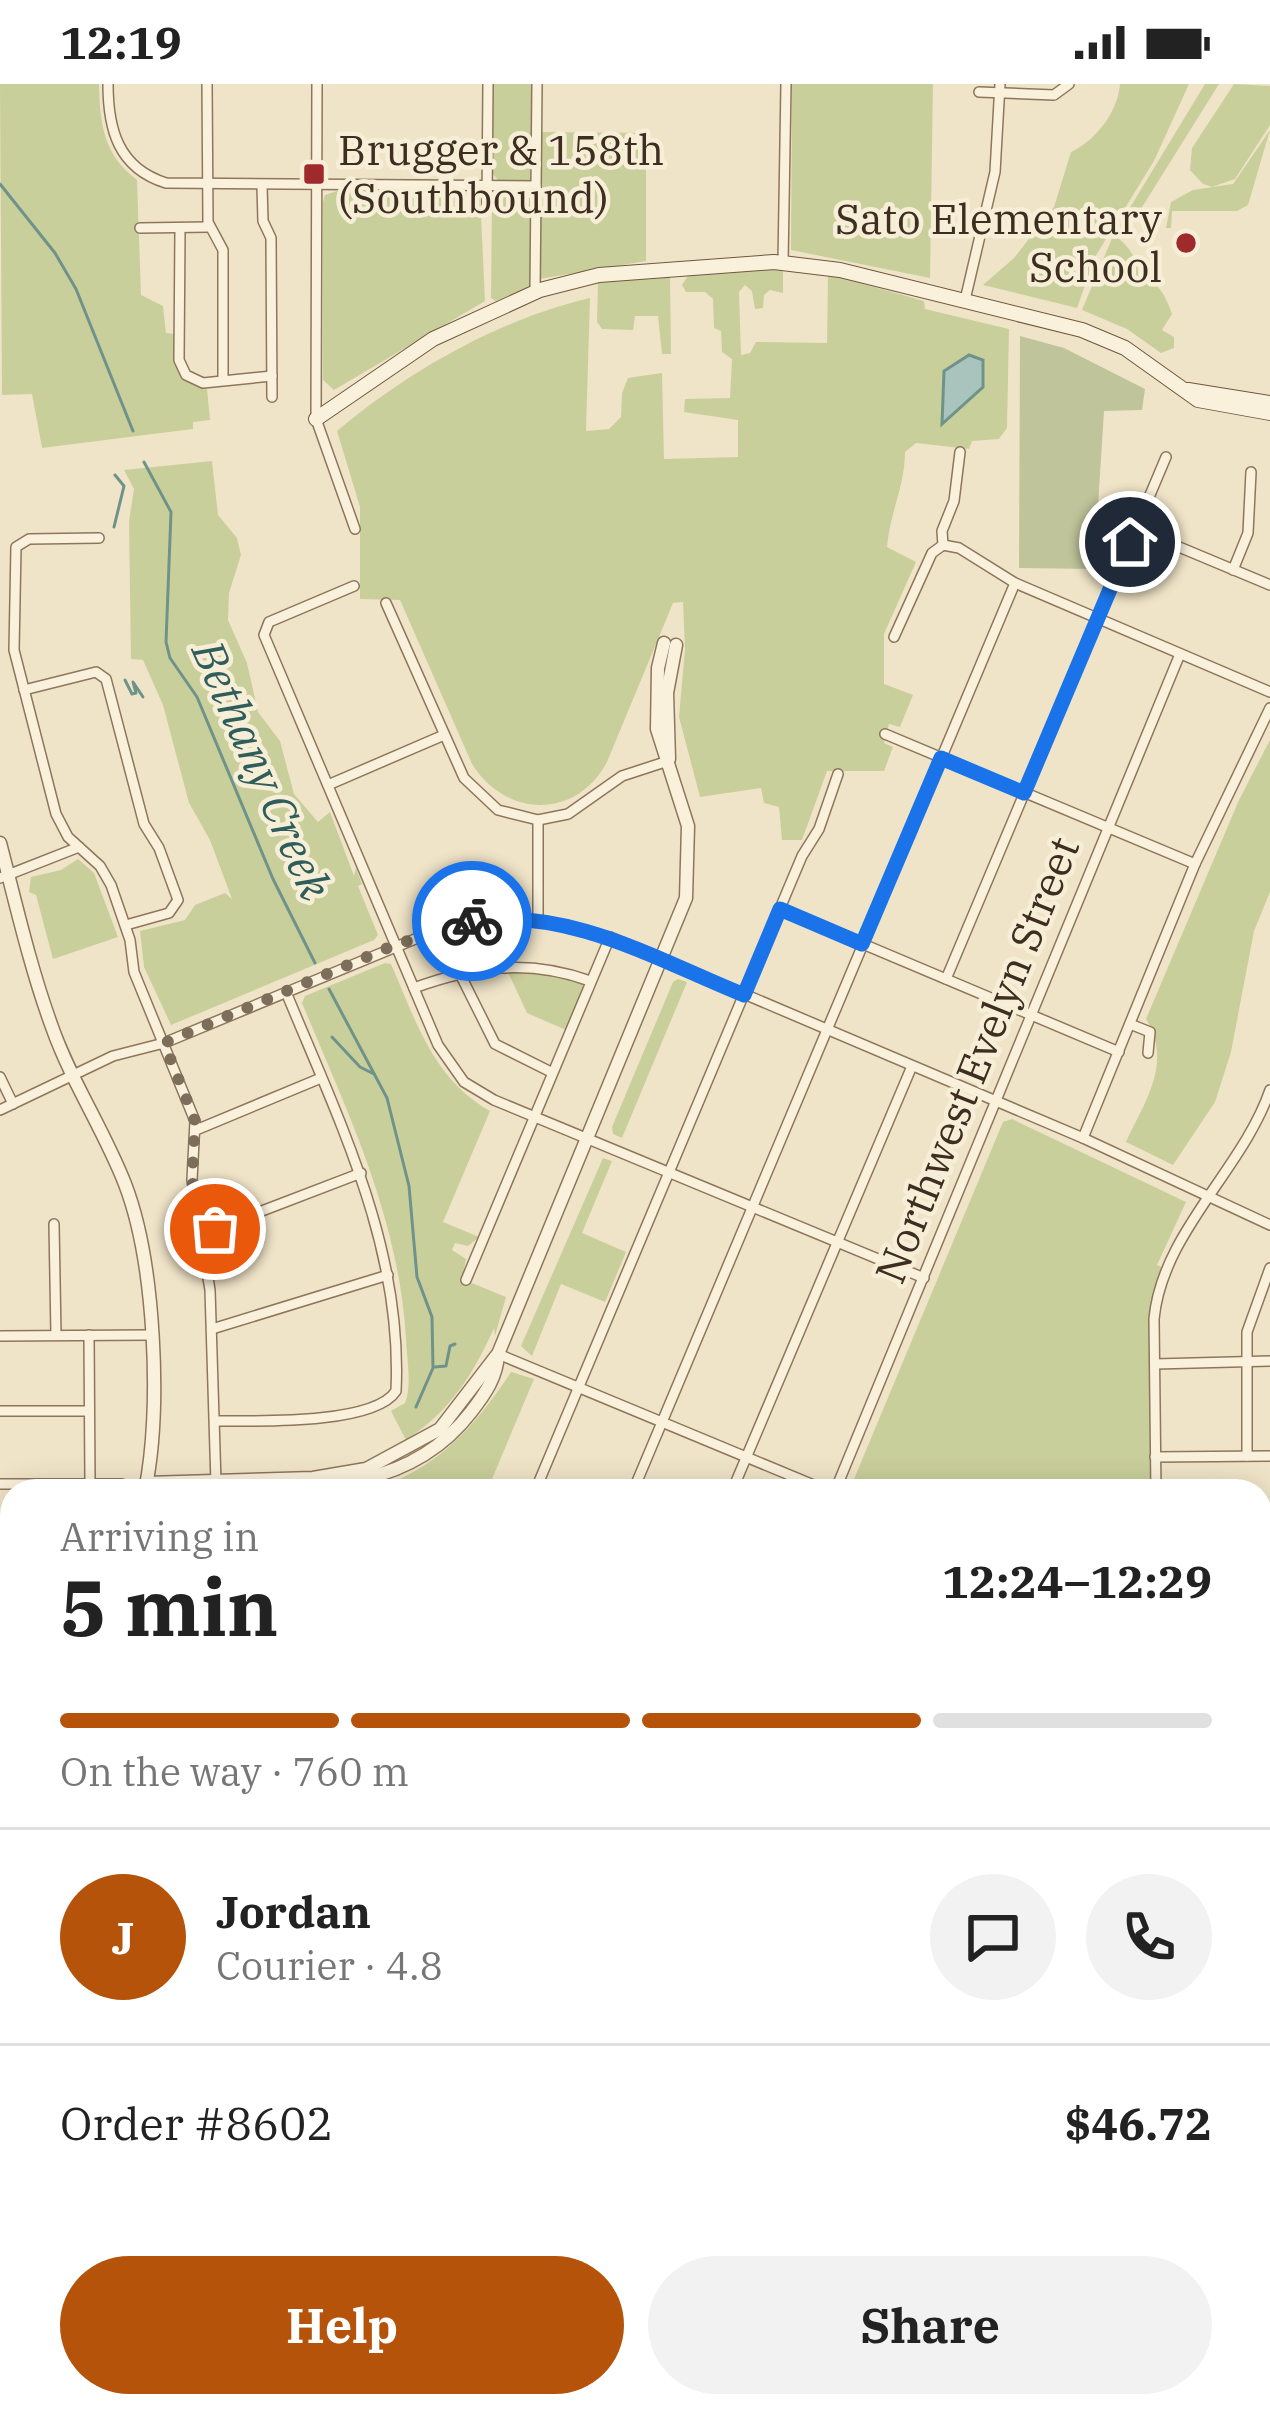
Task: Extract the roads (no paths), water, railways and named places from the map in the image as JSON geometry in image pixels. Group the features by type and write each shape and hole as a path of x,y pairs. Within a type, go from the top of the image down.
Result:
{"main road":[{"path":"316,419 433,339 535,292 599,275 784,262 840,270 1111,340 1198,400 1270,413"},
{"path":"1188,390 1270,404"}],"street":[{"path":"108,84 112,135 123,154 143,173 175,185 536,186"},
{"path":"207,84 208,227 223,246 223,380"},
{"path":"317,84 316,419 355,529"},
{"path":"487,203 488,84"},
{"path":"535,292 537,84"},
{"path":"784,262 786,84"},
{"path":"980,92 1000,88 1054,95 1069,84"},
{"path":"965,300 995,172 1000,88"},
{"path":"262,186 262,220 271,238 272,397"},
{"path":"140,228 208,227"},
{"path":"180,231 180,364 193,380 272,376"},
{"path":"943,544 960,452"},
{"path":"946,979 1166,457"},
{"path":"1232,570 1248,533 1251,472"},
{"path":"1136,529 1270,585"},
{"path":"99,538 29,539 16,547 14,650 56,814 106,874 126,925 134,973 196,1130 192,1180 212,1329 221,1479"},
{"path":"943,544 959,548 1015,583 1270,692"},
{"path":"894,638 932,553 943,544"},
{"path":"638,1479 1015,583"},
{"path":"354,586 269,622 264,631 438,1045 464,1082 533,1116 923,1278"},
{"path":"386,603 464,778 484,802 506,814 538,820 568,814 622,776 669,761"},
{"path":"360,1479 398,1468 446,1438 489,1386 498,1354 681,920 689,876 688,826 659,743 656,712 670,644"},
{"name":"Northwest Evelyn Street","path":"837,1479 1034,1016 1180,654"},
{"path":"24,691 92,673 106,679 144,824 160,848 178,899 170,913 126,925"},
{"path":"1083,1138 1195,864 1270,708"},
{"path":"885,734 1195,864"},
{"path":"328,785 444,735"},
{"path":"541,1479 780,909 824,817 838,774"},
{"path":"538,820 538,920"},
{"path":"0,843 4,877 47,1015 130,1198 143,1261 150,1335 153,1432 147,1479"},
{"path":"4,877 79,847"},
{"path":"780,909 1120,1052"},
{"path":"0,1110 113,1056 164,1043 449,925 503,918 538,920 610,937 1083,1138 1270,1225"},
{"path":"466,1280 610,937"},
{"path":"414,988 459,972 518,966 590,981"},
{"path":"459,972 495,1044 551,1072"},
{"path":"216,1421 317,1420 392,1398 394,1324 388,1275 361,1173 286,992"},
{"path":"1130,1024 1150,1032 1148,1053"},
{"path":"737,1479 912,1066"},
{"path":"0,1077 13,1104"},
{"path":"196,1130 321,1078"},
{"path":"1156,1479 1159,1293 1209,1197 1265,1118 1270,1090"},
{"path":"202,1234 361,1173"},
{"path":"54,1224 56,1335"},
{"path":"1247,1456 1250,1315 1270,1268"},
{"path":"212,1329 388,1275"},
{"path":"89,1335 90,1479"},
{"path":"0,1336 150,1335"},
{"path":"498,1354 801,1479"},
{"path":"1155,1364 1270,1361"},
{"path":"0,1412 89,1411"},
{"path":"1155,1457 1270,1456"}],"water":[{"path":"969,355 983,360 983,387 942,424 944,371"}],"waterway":[{"name":"Bethany Creek","path":"0,184 55,253 76,289 133,431"},
{"name":"Bethany Creek","path":"144,462 171,512 166,642 170,658 197,697 273,879 315,963"},
{"path":"114,527 124,486 115,475"},
{"path":"125,680 132,694 136,693 133,682 143,697"},
{"name":"Bethany Creek","path":"329,989 387,1098 409,1186 417,1277 432,1317 433,1368 416,1407"},
{"path":"332,1037 360,1067 374,1074"},
{"path":"435,1367 446,1366 450,1346 455,1344"}],"place":[{"name":"Brugger & 158th (Southbound)","path":"314,174"},
{"name":"Sato Elementary School","path":"1186,243"}]}
